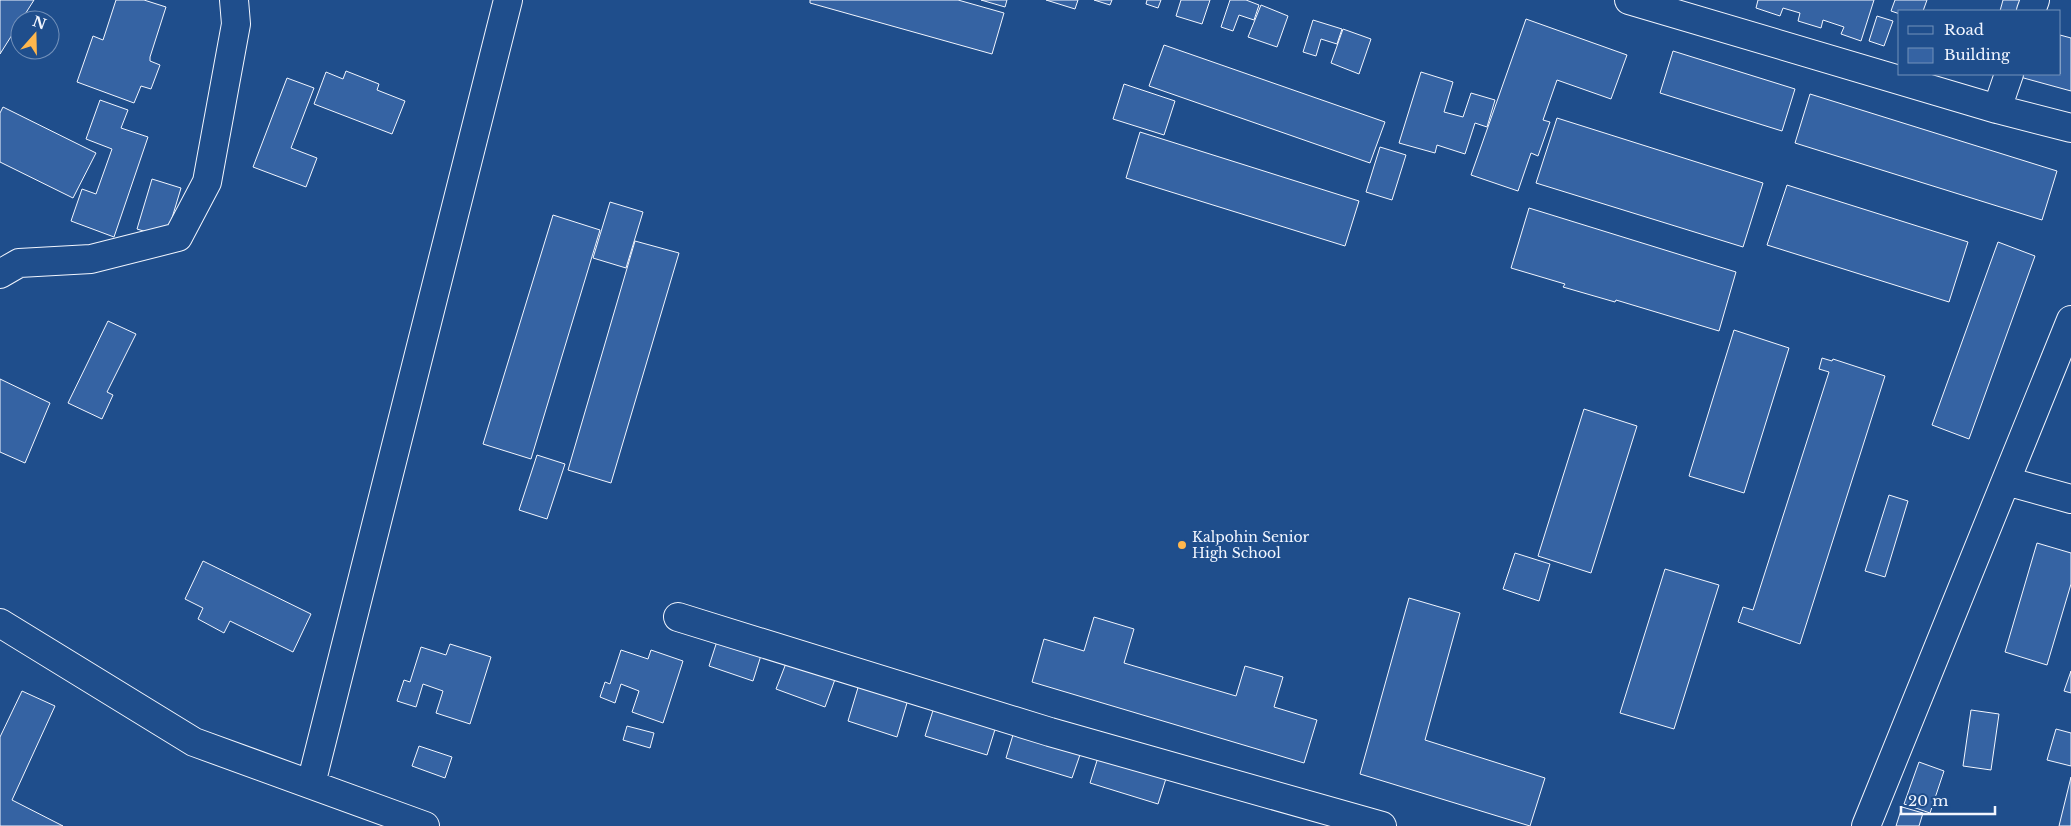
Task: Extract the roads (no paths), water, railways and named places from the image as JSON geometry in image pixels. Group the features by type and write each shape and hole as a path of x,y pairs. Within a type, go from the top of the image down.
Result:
{"street":[{"path":"0,274 19,263 91,259 178,237 206,182 236,24 234,0"},
{"path":"311,784 508,0"},
{"path":"1629,0 1997,109 2071,128"},
{"path":"1997,109 2009,75"},
{"path":"1866,826 2071,320"},
{"path":"2006,481 2071,499"},
{"path":"678,617 1050,732 1382,826"},
{"path":"0,623 194,742 425,826"}],"place":[{"name":"Kalpohin Senior High School","path":"1182,545"}]}
